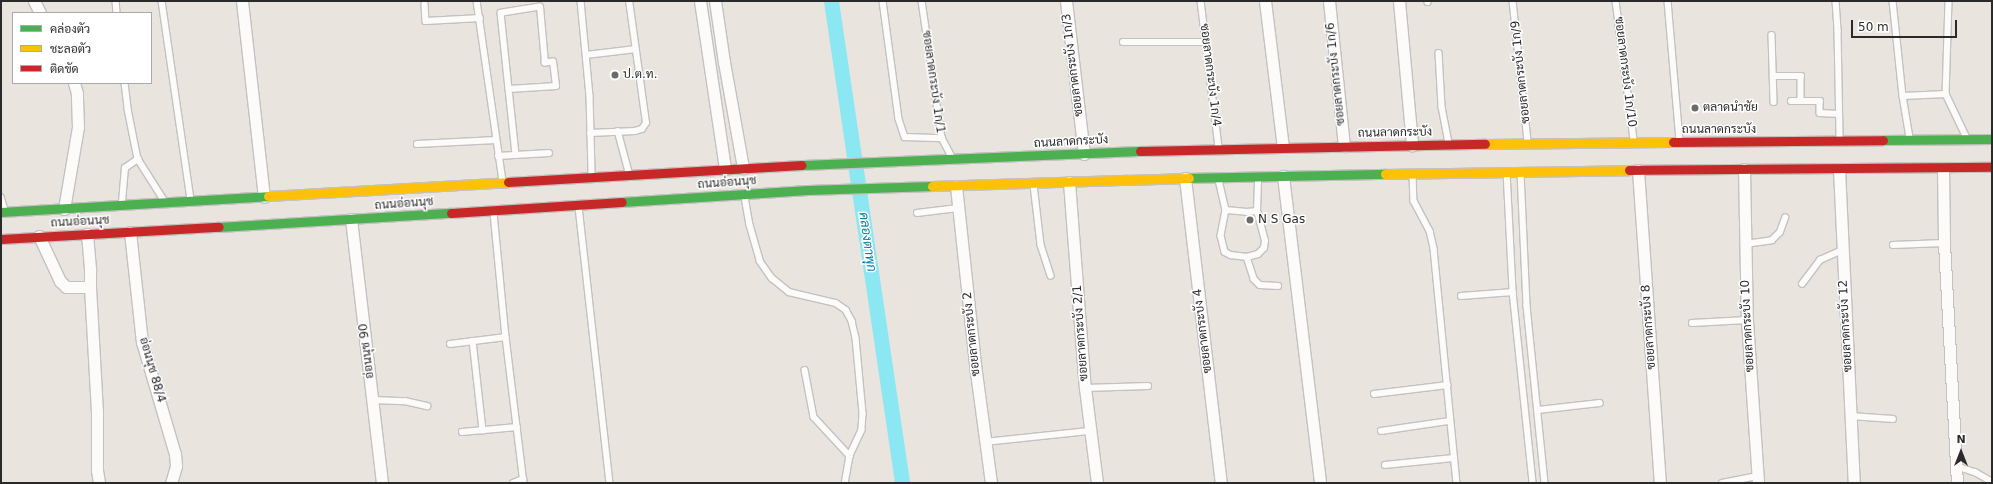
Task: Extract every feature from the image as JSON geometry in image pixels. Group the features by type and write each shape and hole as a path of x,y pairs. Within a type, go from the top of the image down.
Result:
{"main road":[{"name":"ถนนลาดกระบัง","path":"798,165 1283,147 1992,139"},
{"name":"ถนนอ่อนนุช","path":"4,212 264,197 350,195 592,177 798,165"},
{"path":"956,186 1219,177 1507,171 1992,167"},
{"name":"ถนนอ่อนนุช","path":"1,239 130,232 351,216 493,210 808,190 956,186"}],"street":[{"path":"34,1 40,12"},
{"path":"242,1 264,197"},
{"path":"700,1 725,169"},
{"path":"714,1 743,168"},
{"name":"ซอยลาดกระบัง 1ก/3","path":"1066,1 1084,154"},
{"path":"1265,1 1283,147"},
{"name":"ซอยลาดกระบัง 1ก/6","path":"1329,1 1344,146"},
{"path":"1399,1 1412,145"},
{"path":"64,209 78,127 78,93 74,84"},
{"path":"1943,168 1944,242 1957,483"},
{"name":"ซอยลาดกระบัง 10","path":"1744,169 1744,244 1747,320 1758,480"},
{"name":"ซอยลาดกระบัง 12","path":"1839,169 1854,483"},
{"name":"ซอยลาดกระบัง 8","path":"1638,170 1660,483"},
{"path":"1283,176 1320,483"},
{"name":"ซอยลาดกระบัง 4","path":"1185,178 1221,483"},
{"name":"ซอยลาดกระบัง 2/1","path":"1069,182 1085,388 1097,483"},
{"name":"ซอยลาดกระบัง 2","path":"956,186 991,483"},
{"name":"อ่อนนุช 90","path":"351,216 382,483"},
{"name":"อ่อนนุช 88/4","path":"130,232 142,342 175,454 176,466 171,483"},
{"path":"87,234 96,392 97,470 99,483"},
{"path":"39,236 60,281 66,287 90,287"}],"lane":[{"path":"116,1 117,12"},
{"path":"162,1 191,201"},
{"path":"477,1 503,183"},
{"path":"581,1 586,55 592,177"},
{"path":"590,133 642,129 646,123 629,1"},
{"path":"884,1 899,119 905,137 942,138"},
{"name":"ซอยลาดกระบัง 1ก/1","path":"922,1 942,138 954,160"},
{"name":"ซอยลาดกระบัง 1ก/4","path":"1201,1 1220,149"},
{"name":"ซอยลาดกระบัง 1ก/9","path":"1513,1 1529,144"},
{"name":"ซอยลาดกระบัง 1ก/10","path":"1616,1 1634,142"},
{"path":"1668,1 1680,142"},
{"path":"1836,1 1840,141"},
{"path":"1893,1 1903,96 1910,140"},
{"path":"1950,1 1946,94 1967,139"},
{"path":"425,4 426,21 480,18"},
{"path":"509,89 556,86 553,62 545,63 540,7 501,13 509,89 516,155"},
{"path":"1772,35 1774,102"},
{"path":"1123,42 1206,42"},
{"path":"586,55 636,49"},
{"path":"1439,53 1442,107 1450,144"},
{"path":"1774,76 1801,76 1801,100"},
{"path":"125,84 128,109 138,159 166,203"},
{"path":"1903,96 1946,94"},
{"path":"1791,101 1820,101 1820,113 1839,114"},
{"path":"618,131 630,175"},
{"path":"417,144 496,140"},
{"path":"498,156 549,153"},
{"path":"122,205 125,168 138,159"},
{"path":"1507,171 1513,292 1533,483"},
{"path":"1521,171 1527,306 1545,483"},
{"path":"1413,173 1414,201 1430,231 1434,249 1453,458 1457,483"},
{"path":"1219,177 1226,210 1221,236 1225,252 1231,255 1247,257 1258,254 1264,248 1265,241 1257,211 1258,176"},
{"path":"1034,183 1041,245 1051,276"},
{"path":"744,194 750,225 760,261 772,278 790,292 836,303 846,310 852,321 856,338 863,414 862,430 850,456 845,483"},
{"path":"1,197 4,212"},
{"path":"579,205 610,483"},
{"path":"917,213 958,208"},
{"path":"493,210 523,481 513,483"},
{"path":"1226,210 1257,211"},
{"path":"1744,244 1772,240 1780,232 1785,218"},
{"path":"1894,245 1944,242"},
{"path":"1802,284 1820,260 1842,250"},
{"path":"1247,257 1254,279 1260,285 1278,286"},
{"path":"1461,296 1513,292"},
{"path":"1692,323 1747,320"},
{"path":"450,344 506,337"},
{"path":"473,341 483,430"},
{"path":"805,370 814,417 850,456"},
{"path":"1374,394 1447,385"},
{"path":"1085,388 1148,386"},
{"path":"372,400 405,401 427,406"},
{"path":"1538,410 1600,403"},
{"path":"1851,416 1893,419"},
{"path":"1381,431 1450,421"},
{"path":"462,432 517,427"},
{"path":"985,442 1090,431"},
{"path":"1385,465 1453,458"},
{"path":"1956,466 1975,472 1992,482"},
{"path":"1722,483 1758,480"}],"waterway":[{"name":"คลองตาพุก","path":"831,1 902,483"}],"traffic: fast":[{"path":"1883,140 1992,139"},
{"path":"802,165 1140,151"},
{"path":"1189,178 1385,174"},
{"path":"622,202 808,190 932,186"},
{"path":"1,212 268,196"},
{"path":"219,227 451,213"}],"traffic: slow":[{"path":"1485,144 1673,142"},
{"path":"1385,174 1629,170"},
{"path":"932,186 1189,178"},
{"path":"268,196 508,182"}],"traffic: jam":[{"path":"1673,142 1883,140"},
{"path":"1140,151 1485,144"},
{"path":"508,182 802,165"},
{"path":"1629,170 1992,167"},
{"path":"451,213 622,202"},
{"path":"1,239 219,227"}],"place":[{"name":"ป.ต.ท.","path":"615,75"},
{"name":"ตลาดนำชัย","path":"1695,108"},
{"name":"N S Gas","path":"1250,220"}]}
